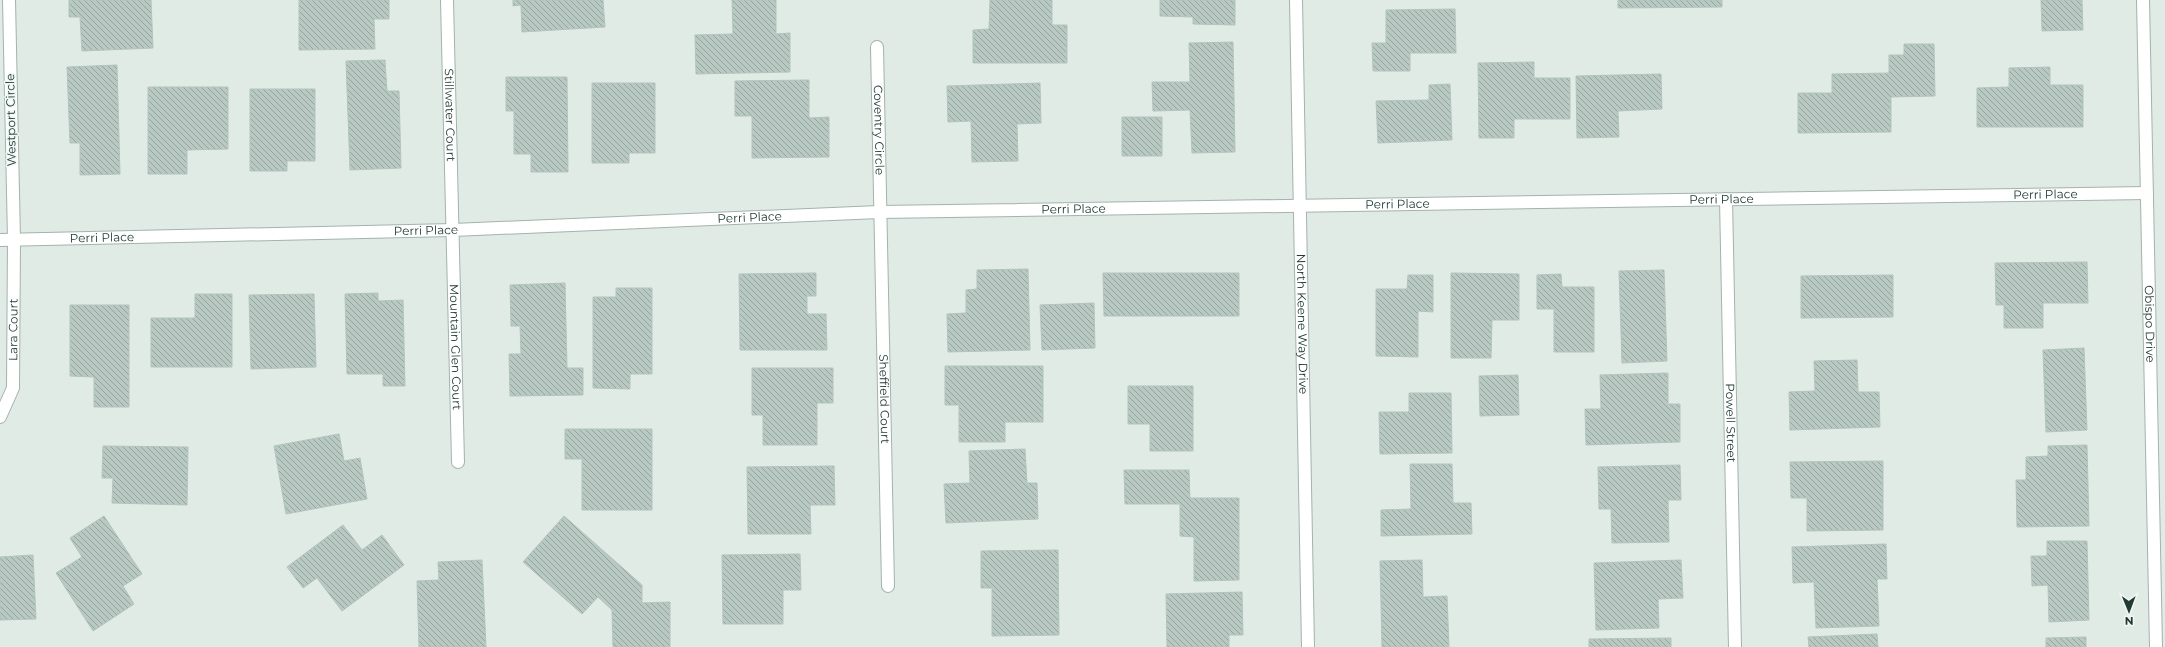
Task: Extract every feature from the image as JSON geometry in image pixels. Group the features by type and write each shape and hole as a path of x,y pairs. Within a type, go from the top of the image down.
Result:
{"street":[{"name":"Westport Circle","path":"9,0 14,240"},
{"name":"Stillwater Court","path":"447,0 453,230"},
{"name":"North Keene Way Drive","path":"1296,0 1308,647"},
{"name":"Obispo Drive","path":"2142,0 2156,647"},
{"name":"Coventry Circle","path":"876,47 879,212"},
{"name":"Perri Place","path":"0,240 453,230 879,212 2147,193"},
{"name":"Powell Street","path":"1726,199 1735,647"},
{"name":"Sheffield Court","path":"879,212 888,586"},
{"name":"Mountain Glen Court","path":"453,230 458,462"},
{"name":"Lara Court","path":"0,417 13,388 14,240"}],"building":[{"path":"69,0 151,0 153,48 82,51 80,17 69,17"},
{"path":"299,0 389,0 389,19 374,19 375,49 299,50"},
{"path":"513,0 603,0 605,27 522,32 521,5 513,6"},
{"path":"732,0 776,0 776,34 790,33 790,72 696,74 695,35 733,34"},
{"path":"990,0 1052,0 1052,25 1067,25 1067,63 973,63 973,30 989,29"},
{"path":"1160,0 1235,0 1235,25 1193,24 1193,17 1160,16"},
{"path":"1618,0 1722,0 1722,7 1618,8"},
{"path":"2041,0 2082,0 2083,30 2042,31"},
{"path":"1455,9 1456,53 1410,53 1410,71 1373,71 1372,43 1386,43 1386,10"},
{"path":"1233,42 1235,152 1192,153 1190,110 1153,111 1152,82 1190,82 1189,43"},
{"path":"1904,44 1934,44 1935,96 1891,97 1891,132 1798,133 1798,93 1832,93 1832,74 1889,73 1889,55 1904,55"},
{"path":"385,60 387,91 399,91 401,168 350,170 346,61"},
{"path":"1534,62 1534,78 1570,78 1570,119 1514,119 1514,138 1479,138 1478,63"},
{"path":"117,65 120,174 80,175 80,143 70,143 67,67"},
{"path":"2050,67 2050,85 2083,85 2083,127 1977,127 1977,88 2009,87 2009,68"},
{"path":"1661,74 1662,109 1618,111 1619,137 1577,138 1576,76"},
{"path":"506,77 567,77 568,172 531,172 531,154 514,154 514,111 506,111"},
{"path":"809,80 809,118 829,117 829,157 752,158 752,116 735,116 735,81"},
{"path":"592,83 655,83 655,153 629,153 629,163 592,163"},
{"path":"1040,83 1041,123 1017,124 1018,161 972,162 971,121 948,122 947,86"},
{"path":"1450,84 1452,140 1378,143 1376,101 1429,100 1429,85"},
{"path":"148,87 228,87 228,149 187,150 187,174 148,174"},
{"path":"250,89 315,89 315,161 287,161 287,171 250,171"},
{"path":"1122,117 1162,117 1162,156 1122,156"},
{"path":"2087,262 2088,303 2043,303 2043,328 2004,328 2004,305 1996,305 1995,263"},
{"path":"1028,269 1030,350 948,352 947,314 966,313 966,290 977,289 977,270"},
{"path":"1664,270 1667,361 1622,363 1619,271"},
{"path":"816,273 816,296 807,296 807,314 826,314 827,350 740,350 739,274"},
{"path":"1103,273 1239,273 1239,316 1104,316"},
{"path":"1451,273 1519,274 1519,320 1492,320 1491,358 1451,358"},
{"path":"1561,274 1562,287 1594,287 1594,352 1554,352 1554,309 1537,309 1537,275"},
{"path":"1408,275 1433,275 1433,312 1418,311 1418,357 1376,356 1376,289 1407,289"},
{"path":"1893,275 1893,317 1801,318 1801,276"},
{"path":"565,283 567,368 583,368 583,395 510,396 509,354 521,354 520,326 511,326 510,285"},
{"path":"616,288 652,288 652,374 630,374 630,389 593,388 593,297 616,297"},
{"path":"378,293 378,301 403,300 405,386 383,386 383,374 347,374 345,294"},
{"path":"195,294 232,294 232,367 151,367 151,318 195,318"},
{"path":"314,294 316,367 251,369 249,295"},
{"path":"1094,303 1095,348 1042,350 1040,305"},
{"path":"70,305 129,305 129,407 94,407 94,377 70,376"},
{"path":"2084,348 2087,430 2046,432 2043,350"},
{"path":"1857,360 1858,392 1879,392 1880,427 1790,430 1789,392 1815,391 1814,361"},
{"path":"945,366 1043,366 1043,422 1005,422 1005,442 959,442 959,405 945,405"},
{"path":"752,368 833,368 833,403 817,403 817,445 763,445 763,415 752,415"},
{"path":"1668,373 1668,404 1680,404 1680,442 1586,445 1585,409 1601,409 1600,375"},
{"path":"1518,375 1519,415 1480,416 1479,376"},
{"path":"1128,386 1193,386 1193,451 1150,451 1150,424 1128,424"},
{"path":"1409,393 1451,393 1452,453 1380,454 1379,412 1409,412"},
{"path":"565,429 652,429 652,510 582,510 582,459 565,459"},
{"path":"339,434 344,461 360,458 367,499 286,514 274,446"},
{"path":"2087,445 2089,526 2017,527 2016,480 2026,480 2026,457 2048,456 2048,446"},
{"path":"103,446 188,447 187,505 112,503 113,478 102,478"},
{"path":"1025,449 1027,483 1037,483 1038,519 946,523 944,484 970,483 969,451"},
{"path":"1883,461 1883,530 1807,531 1807,498 1791,498 1790,462"},
{"path":"1410,464 1452,464 1453,503 1471,503 1472,534 1381,536 1381,510 1411,509"},
{"path":"1680,465 1681,500 1668,500 1669,542 1612,543 1611,509 1599,509 1598,467"},
{"path":"834,466 835,505 810,505 811,534 748,534 747,467"},
{"path":"1124,470 1189,470 1190,498 1239,498 1239,580 1194,581 1194,537 1180,536 1180,504 1125,504"},
{"path":"104,516 142,574 123,586 134,604 93,631 56,573 82,557 70,538"},
{"path":"564,516 642,585 642,603 670,602 670,647 613,647 612,610 598,597 582,614 523,562"},
{"path":"343,525 362,550 382,535 404,565 342,611 317,578 303,588 287,567"},
{"path":"2047,541 2087,541 2089,620 2049,622 2048,585 2032,586 2031,556 2047,556"},
{"path":"1886,544 1887,579 1877,579 1879,626 1816,628 1814,582 1793,583 1792,547"},
{"path":"1058,550 1059,635 992,636 992,588 981,588 981,551"},
{"path":"800,554 801,590 783,590 783,624 723,624 722,555"},
{"path":"33,555 36,619 0,620 0,557"},
{"path":"482,560 486,647 419,647 417,581 439,580 438,562"},
{"path":"1422,560 1423,597 1447,596 1449,647 1382,647 1380,561"},
{"path":"1681,560 1683,598 1658,599 1659,628 1596,630 1594,563"},
{"path":"1242,592 1243,635 1229,635 1229,647 1167,647 1166,594"},
{"path":"1877,634 1878,647 1809,647 1808,637"},
{"path":"2086,637 2086,647 2046,647 2046,638"},
{"path":"1671,638 1671,647 1589,647 1589,639"}]}
